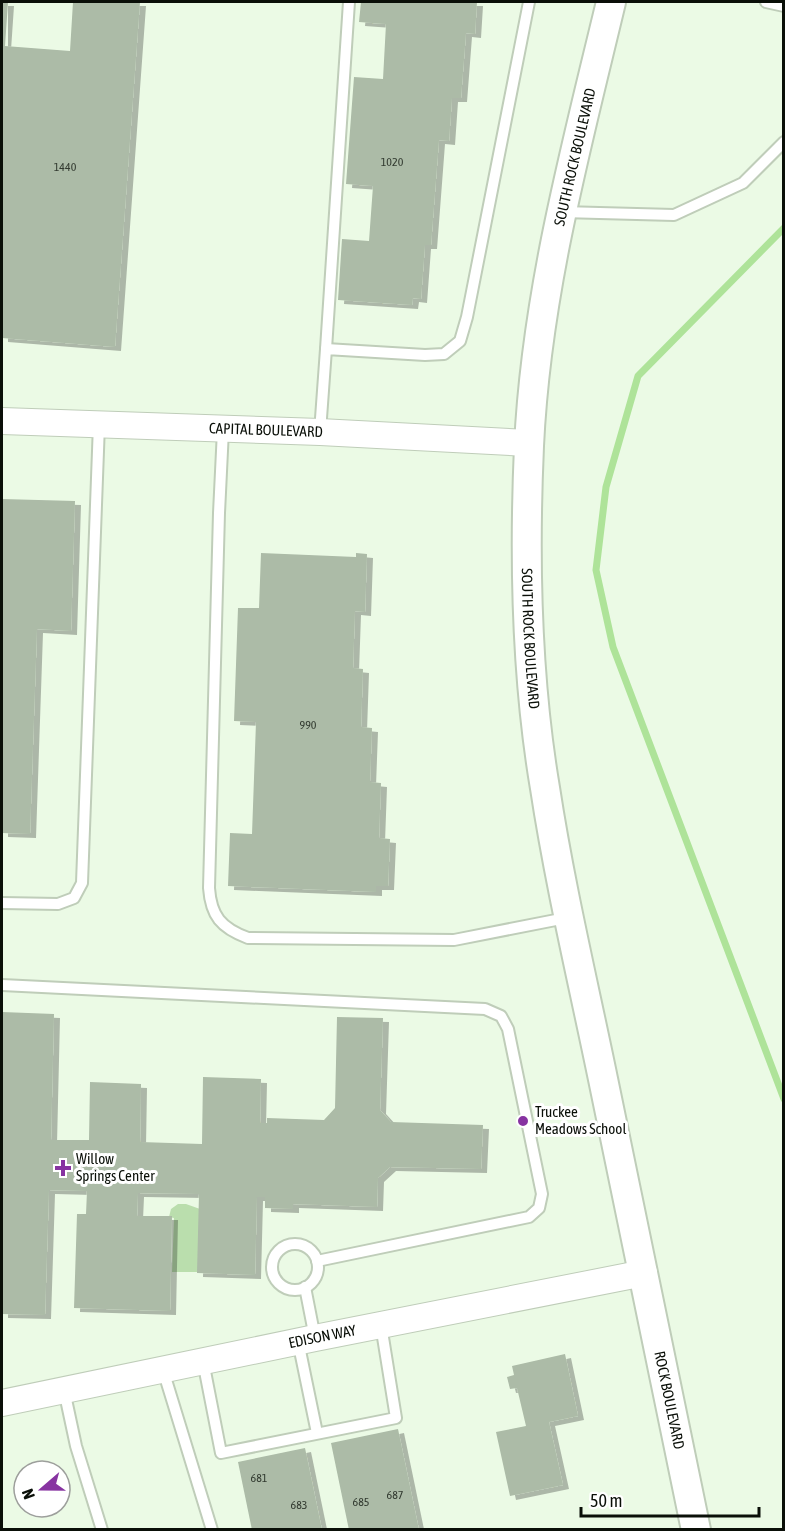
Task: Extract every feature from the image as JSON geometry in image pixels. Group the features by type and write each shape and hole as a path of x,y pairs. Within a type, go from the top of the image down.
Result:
{"main road":[{"name":"SOUTH ROCK BOULEVARD","path":"611,2 562,212 543,316 529,443 527,549 532,679 544,789 644,1273"},
{"name":"ROCK BOULEVARD","path":"644,1273 696,1530"}],"street":[{"name":"CAPITAL BOULEVARD","path":"2,421 320,432 529,443"},
{"name":"EDISON WAY","path":"2,1403 644,1273"}],"lane":[{"path":"320,432 349,2"},
{"path":"326,349 425,355 444,354 460,341 469,306 529,2"},
{"path":"766,2 783,6"},
{"path":"562,212 674,215 742,183 783,142"},
{"path":"2,903 58,904 74,898 82,883 99,424"},
{"path":"224,430 219,513 208,888 210,905 217,917 225,927 248,938 454,940 570,918"},
{"path":"2,985 484,1010 501,1016 508,1029 542,1194 539,1208 529,1217 317,1261"},
{"path":"295,1244 309,1249 317,1261 315,1276 305,1287 290,1289 278,1282 273,1275 273,1261 281,1248 295,1244"},
{"path":"305,1287 307,1340 317,1433"},
{"path":"203,1361 221,1452 396,1418 381,1325"},
{"path":"163,1370 212,1530"},
{"path":"64,1390 76,1446 102,1530"}],"green space":[{"path":"178,1204 200,1209 198,1272 172,1272 174,1218 169,1217 171,1209"}],"building":[{"path":"2,2 8,2 5,46 70,51 73,2 140,2 115,347 2,338"},
{"path":"361,2 477,2 475,34 466,33 461,98 452,98 449,141 439,140 431,245 425,245 421,299 413,298 412,305 338,300 342,239 369,241 373,186 346,184 354,77 383,79 386,24 359,22"},
{"path":"2,499 75,501 71,631 37,629 30,834 2,833"},
{"path":"261,553 356,557 356,553 367,554 365,612 355,611 353,668 363,669 361,727 372,728 370,782 381,783 379,838 390,839 388,886 376,886 376,892 228,886 230,833 252,834 256,722 234,721 238,608 259,608"},
{"path":"2,1012 54,1014 51,1140 89,1140 90,1082 141,1084 140,1142 202,1144 203,1077 261,1079 260,1123 267,1123 267,1118 324,1120 335,1108 337,1017 383,1018 380,1110 391,1122 483,1125 481,1169 390,1167 378,1178 377,1207 293,1204 293,1209 265,1208 265,1197 257,1197 255,1275 197,1273 199,1194 138,1193 137,1216 172,1216 170,1311 74,1308 77,1214 86,1214 87,1191 49,1190 45,1315 2,1314"},
{"path":"565,1354 578,1416 549,1422 563,1485 510,1496 496,1432 526,1426 517,1388 510,1389 507,1377 514,1375 512,1366"},
{"path":"398,1429 419,1530 349,1530 331,1443"},
{"path":"305,1448 322,1530 252,1530 238,1462"}],"waterway":[{"path":"784,228 638,376 606,487 596,570 613,647 784,1099"}],"place":[{"name":"Truckee Meadows School","path":"523,1121"},
{"name":"Willow Springs Center","path":"63,1168"}]}
